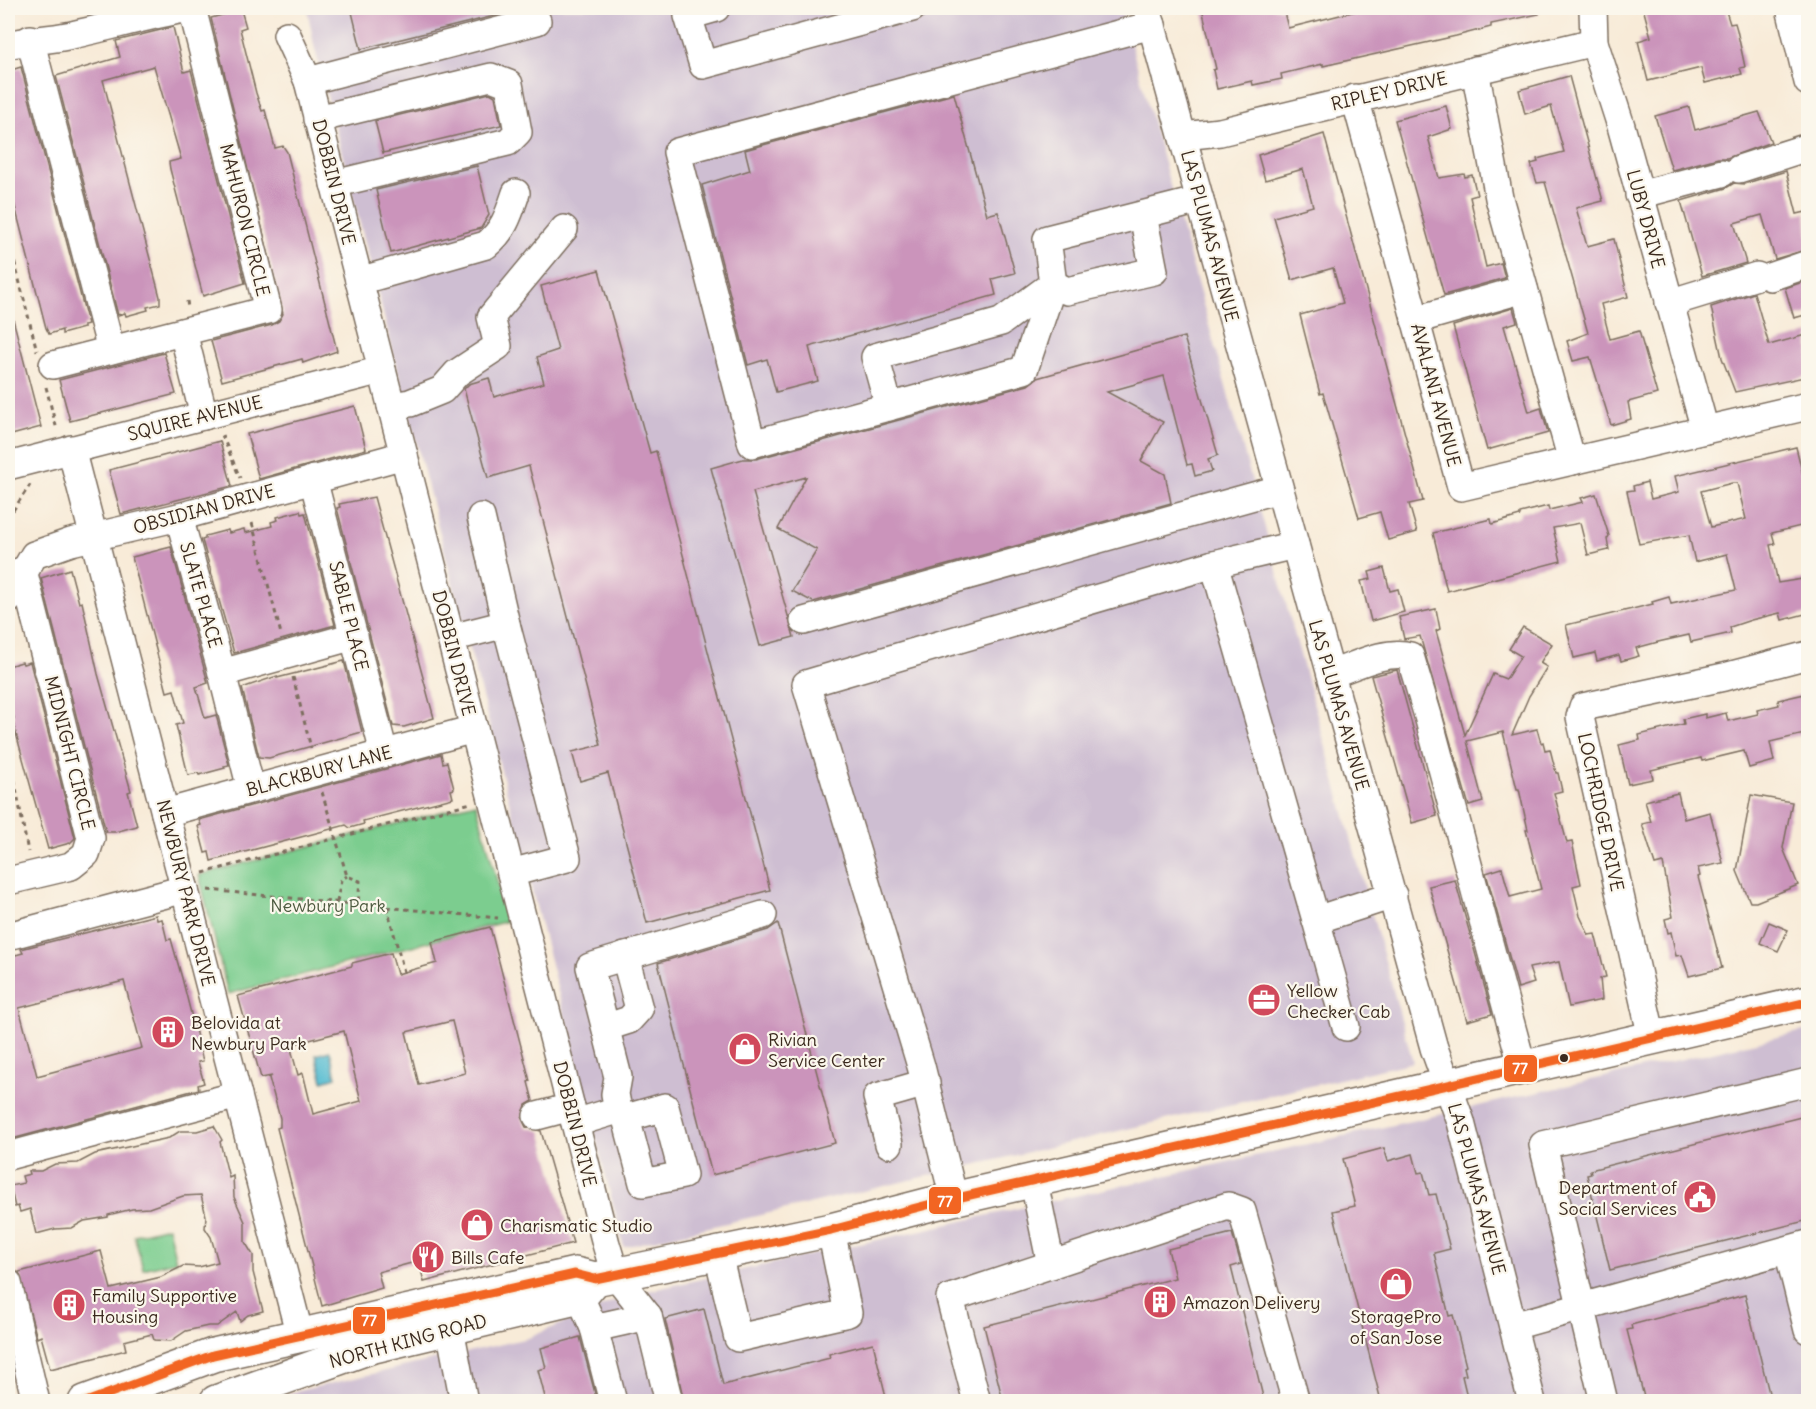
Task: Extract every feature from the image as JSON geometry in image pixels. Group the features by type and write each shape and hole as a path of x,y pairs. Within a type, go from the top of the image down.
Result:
{"main road":[{"name":"NORTH KING ROAD","path":"216,1401 370,1347 450,1328 597,1284 954,1199 1809,1002"},
{"name":"NORTH KING ROAD","path":"85,1401 213,1355 575,1274 597,1284"}],"street":[{"name":"MAHURON CIRCLE","path":"45,367 268,310 191,8 132,18 65,36 19,42 111,350"},
{"path":"716,8 688,16 702,65 912,8"},
{"name":"LUBY DRIVE","path":"1593,8 1594,42 1621,126 1705,430"},
{"path":"1790,8 1809,82"},
{"path":"1150,16 677,152 752,444 1024,370 1053,284 1047,239 1200,200"},
{"name":"LAS PLUMAS AVENUE","path":"1150,16 1434,1048 1448,1086 1485,1210 1532,1401"},
{"path":"308,81 537,21"},
{"name":"DOBBIN DRIVE","path":"287,34 308,81 573,1115 597,1284"},
{"name":"RIPLEY DRIVE","path":"1183,136 1220,132 1594,42"},
{"path":"1475,70 1499,198 1572,461"},
{"path":"317,119 491,77 509,84 518,132 508,142 334,184"},
{"name":"AVALANI AVENUE","path":"1355,98 1461,487 1809,406"},
{"path":"1639,195 1731,171 1809,147"},
{"path":"359,281 486,245 497,237 504,226 516,193"},
{"path":"1053,284 1067,291 1154,271 1139,216"},
{"path":"391,406 410,403 442,390 457,373 498,346 491,317 564,229"},
{"path":"1669,303 1809,264"},
{"path":"889,407 875,357 1001,322 1053,284"},
{"path":"1415,320 1524,289"},
{"path":"183,332 213,424"},
{"name":"SQUIRE AVENUE","path":"8,466 65,442 213,424 382,370"},
{"name":"NEWBURY PARK DRIVE","path":"65,442 94,538 165,813 198,884 238,1095 300,1336"},
{"name":"OBSIDIAN DRIVE","path":"94,538 404,455"},
{"name":"SABLE PLACE","path":"313,479 384,753"},
{"path":"804,621 1279,489"},
{"name":"SLATE PLACE","path":"179,517 251,789"},
{"path":"481,517 506,624 567,858 511,873"},
{"path":"8,600 23,570 34,555 94,538"},
{"path":"954,1199 926,1083 806,684 1214,564 1295,545"},
{"path":"1214,564 1346,1027"},
{"name":"MIDNIGHT CIRCLE","path":"8,880 71,866 86,854 91,838 23,570"},
{"path":"451,638 506,624"},
{"name":"SLATE PLACE","path":"222,673 354,636"},
{"path":"1330,674 1384,656 1402,654 1410,656 1523,1069"},
{"name":"LOCHRIDGE DRIVE","path":"1652,1038 1580,717 1583,707 1724,677 1809,655"},
{"name":"BLACKBURY LANE","path":"165,813 474,729"},
{"path":"8,936 198,884"},
{"path":"1316,920 1393,895"},
{"path":"537,1116 622,1114 615,1094 618,1077 590,967 763,915"},
{"path":"607,1027 628,1020 639,1009 626,956"},
{"path":"1604,1401 1543,1145 1809,1082"},
{"path":"889,1144 877,1097 926,1083"},
{"path":"8,1156 238,1095"},
{"path":"1034,1182 1051,1264"},
{"path":"977,1401 950,1298 1228,1206 1242,1211 1296,1401"},
{"path":"718,1254 738,1338 848,1313 831,1230"},
{"path":"1513,1326 1798,1247 1809,1330"},
{"path":"8,1283 36,1401"},
{"path":"613,1401 594,1328 597,1284 648,1316 669,1401"},
{"path":"594,1328 648,1316"},
{"path":"450,1328 464,1401"}],"path":[{"path":"8,236 65,442"},
{"path":"213,424 242,486"},
{"path":"8,518 32,482"},
{"path":"252,523 284,644"},
{"path":"290,667 311,748"},
{"path":"8,745 29,858"},
{"path":"320,784 347,876"},
{"path":"198,884 337,836 471,803"},
{"path":"337,902 341,880 347,876"},
{"path":"347,876 360,881 358,904"},
{"path":"198,884 337,902 501,918"},
{"path":"387,907 404,972"}],"shaded area":[{"path":"307,8 1121,8 1413,1062 624,1247 314,45"},
{"path":"1808,1030 1808,1401 251,1402 528,1338 630,1295 1474,1107"}],"green space":[{"name":"Newbury Park","path":"476,803 508,921 228,994 199,875"},
{"path":"168,1227 176,1261 143,1269 134,1235"}],"water":[{"path":"330,1051 336,1077 323,1081 316,1055"}],"building":[{"path":"351,8 509,8 510,12 361,49"},
{"path":"1202,8 1283,8 1288,28 1368,8 1538,8 1539,14 1491,24 1491,27 1456,36 1281,74 1282,79 1253,85 1252,81 1217,89 1213,70 1216,69"},
{"path":"1643,8 1725,8 1730,24 1735,23 1737,30 1745,67 1740,68 1742,74 1705,83 1701,68 1648,81 1638,41 1651,37"},
{"path":"241,10 246,27 240,29 256,93 262,111 265,110 275,148 283,146 287,152 337,351 303,363 302,359 222,381 211,341 272,325 279,321 283,314 211,18"},
{"path":"173,27 184,72 191,70 245,283 203,296 170,169 169,162 181,159 154,66 103,80 160,297 160,304 147,307 148,310 126,316 125,313 118,315 56,76 120,57 116,41"},
{"path":"21,67 88,324 84,325 84,328 62,334 62,330 49,334 46,328 8,179 8,71"},
{"path":"1569,76 1603,201 1576,208 1587,246 1614,239 1628,297 1601,304 1610,339 1639,331 1657,394 1628,402 1631,419 1611,425 1590,357 1573,361 1567,341 1588,333 1545,182 1537,183 1531,164 1538,162 1537,159 1564,152 1551,106 1525,114 1519,90"},
{"path":"490,93 495,96 501,125 383,153 375,121"},
{"path":"954,94 987,215 998,212 1015,273 992,279 996,295 809,347 818,381 776,392 767,359 748,365 702,185 750,170 745,150"},
{"path":"1446,106 1452,129 1428,137 1439,178 1472,175 1477,195 1470,197 1486,267 1501,263 1505,278 1444,295 1395,120"},
{"path":"1689,107 1695,130 1759,112 1771,142 1727,158 1718,158 1672,170 1655,116"},
{"path":"1324,134 1423,501 1409,504 1417,532 1388,540 1380,512 1359,518 1323,393 1320,394 1300,315 1343,303 1333,268 1292,280 1274,217 1313,206 1303,169 1265,180 1258,155"},
{"path":"477,166 489,215 481,228 391,253 376,190"},
{"path":"1786,171 1797,214 1806,212 1809,249 1775,259 1762,215 1734,223 1746,263 1702,276 1681,201 1726,188 1734,183 1744,184"},
{"path":"599,270 650,453 656,451 770,890 647,923 608,773 580,781 572,752 601,745 529,466 488,478 464,389 469,384 489,378 494,397 544,383 537,357 558,350 541,286"},
{"path":"1809,280 1809,314 1794,318 1785,288"},
{"path":"1754,293 1769,345 1809,334 1809,376 1735,392 1722,358 1711,307"},
{"path":"1513,308 1517,322 1504,326 1529,412 1541,408 1548,433 1487,450 1453,326"},
{"path":"8,319 13,319 41,427 8,436"},
{"path":"1184,337 1218,455 1208,459 1212,471 1195,476 1192,464 1187,465 1164,376 1107,392 1163,422 1141,461 1165,474 1171,503 813,602 792,591 817,550 778,529 806,477 753,492 794,637 760,646 711,468 743,459 756,459 1028,385 1037,378"},
{"path":"164,353 176,394 70,421 59,380"},
{"path":"355,406 366,449 259,479 247,434"},
{"path":"220,441 232,486 121,514 109,470"},
{"path":"1796,447 1809,499 1809,524 1772,533 1775,544 1770,545 1778,583 1809,578 1809,613 1782,620 1780,613 1751,620 1730,627 1731,633 1691,642 1689,635 1658,642 1636,648 1639,656 1621,661 1619,655 1597,661 1595,653 1574,658 1566,625 1653,604 1652,602 1669,597 1671,604 1736,590 1727,554 1695,562 1689,535 1639,544 1627,491 1634,490 1633,486 1647,482 1651,499 1679,492 1675,476","holes":["1737,483 1746,519 1711,527 1701,491"]},
{"path":"1596,494 1609,536 1607,539 1609,550 1588,555 1580,523 1553,528 1561,561 1447,591 1433,533 1491,519 1492,524 1520,516 1520,513 1548,506 1549,510 1583,502 1581,498"},
{"path":"374,497 434,718 404,727 393,726 337,508 340,507 339,504"},
{"path":"300,511 301,514 305,513 335,625 234,653 202,540 205,536 228,530 229,533 244,529 245,533 272,526 271,522 278,520 277,517"},
{"path":"171,547 208,683 196,687 205,718 216,715 229,765 199,775 198,773 188,775 176,725 183,723 174,690 167,692 132,557"},
{"path":"1384,568 1390,591 1398,589 1404,612 1371,621 1361,581 1371,579 1369,572"},
{"path":"70,569 79,603 82,602 98,674 131,791 128,792 137,826 115,832 106,832 41,578"},
{"path":"1436,609 1440,629 1436,631 1465,735 1493,674 1506,679 1521,656 1509,649 1523,627 1552,644 1540,663 1547,667 1529,696 1512,735 1537,729 1545,750 1550,749 1562,791 1554,793 1567,843 1572,842 1581,884 1573,886 1580,916 1589,935 1595,934 1606,977 1600,978 1602,1000 1569,1007 1559,962 1529,968 1534,983 1518,988 1486,873 1502,868 1510,897 1541,889 1526,830 1528,830 1519,789 1517,789 1503,732 1467,741 1483,802 1469,806 1420,636 1404,639 1399,617"},
{"path":"344,661 362,732 269,758 259,757 242,688 277,676 277,678"},
{"path":"22,662 23,664 30,662 75,838 70,843 48,849 12,719 14,718 8,694 8,666"},
{"path":"1397,670 1437,816 1412,823 1371,676"},
{"path":"1809,693 1809,733 1770,742 1774,761 1749,768 1744,751 1651,770 1653,779 1628,784 1619,745 1640,740 1639,735 1684,724 1683,719 1705,714 1705,718 1726,713 1728,721 1758,714 1757,710 1779,705 1778,700"},
{"path":"441,754 443,763 447,762 454,789 451,790 453,798 363,821 364,824 350,828 346,825 211,861 209,852 205,853 198,826 201,825 199,820"},
{"path":"1678,793 1684,819 1710,812 1723,863 1698,868 1700,876 1698,877 1722,968 1689,976 1682,955 1676,956 1671,932 1668,933 1665,919 1673,917 1663,863 1655,865 1642,824 1651,822 1645,801"},
{"path":"1751,795 1792,802 1783,848 1798,885 1756,902 1750,902 1737,871"},
{"path":"1455,880 1492,1014 1467,1021 1429,886"},
{"name":"Belovida at Newbury Park","path":"156,915 157,920 162,919 167,940 171,939 182,978 203,1061 198,1062 204,1083 198,1085 199,1089 8,1140 8,957 23,953 21,949","holes":["124,981 142,1048 37,1076 19,1008"]},
{"path":"1769,922 1788,930 1778,951 1760,943"},
{"name":"Rivian Service Center","path":"778,923 835,1143 712,1175 658,963 768,930"},
{"path":"490,927 530,1081 528,1082 533,1101 526,1105 522,1119 526,1127 541,1131 573,1243 424,1282 419,1261 378,1272 382,1288 322,1306 277,1128 280,1127 280,1118 269,1078 272,1076 261,1078 238,996 352,966 352,963 391,953 397,974 437,963 432,942","holes":["452,1021 465,1073 419,1085 406,1032","344,1031 361,1101 313,1114 303,1073 298,1075 290,1045"]},
{"name":"Department of Social Services","path":"1809,1115 1809,1220 1610,1270 1587,1175 1591,1174 1590,1170"},
{"path":"214,1126 222,1140 220,1142 229,1178 233,1176 234,1197 245,1222 245,1242 253,1255 253,1272 263,1311 248,1315 240,1321 237,1312 217,1326 186,1331 171,1341 154,1340 152,1334 124,1341 126,1350 50,1369 41,1336 37,1338 19,1272 101,1251 111,1289 161,1277 183,1266 199,1267 218,1262 211,1237 205,1228 206,1216 201,1195 183,1196 149,1208 132,1209 108,1215 108,1217 84,1221 72,1228 55,1229 36,1234 30,1209 20,1212 18,1206 15,1207 10,1186 24,1183 22,1176 30,1174 29,1171 41,1171 55,1164 78,1163 95,1154 169,1138 180,1131 197,1131"},
{"name":"StoragePro of San Jose","path":"1384,1148 1388,1161 1413,1154 1418,1173 1423,1172 1429,1195 1436,1194 1450,1249 1434,1253 1449,1316 1453,1315 1466,1366 1464,1367 1466,1375 1462,1376 1468,1401 1381,1401 1333,1211 1355,1206 1343,1159"},
{"name":"Amazon Delivery","path":"1232,1233 1241,1264 1231,1267 1264,1401 1003,1401 984,1326 1175,1278 1168,1249"},
{"path":"1745,1295 1771,1401 1645,1401 1627,1330 1632,1329 1631,1325"},
{"path":"704,1309 723,1385 830,1358 829,1354 873,1343 887,1401 684,1401 665,1319"},
{"path":"580,1337 597,1401 546,1401 538,1370 546,1368 541,1348"}],"transit line":[{"name":"77","path":"86,1402 213,1355 575,1274 595,1279 831,1230 931,1204 1808,1002"}],"place":[{"name":"Yellow Checker Cab","path":"1264,1000"},
{"name":"Belovida at Newbury Park","path":"168,1032"},
{"name":"Rivian Service Center","path":"745,1049"},
{"name":"Department of Social Services","path":"1700,1197"},
{"name":"Charismatic Studio","path":"477,1225"},
{"name":"Bills Cafe","path":"428,1257"},
{"name":"StoragePro of San Jose","path":"1396,1284"},
{"name":"Amazon Delivery","path":"1160,1302"},
{"name":"Family Supportive Housing","path":"69,1305"}]}
